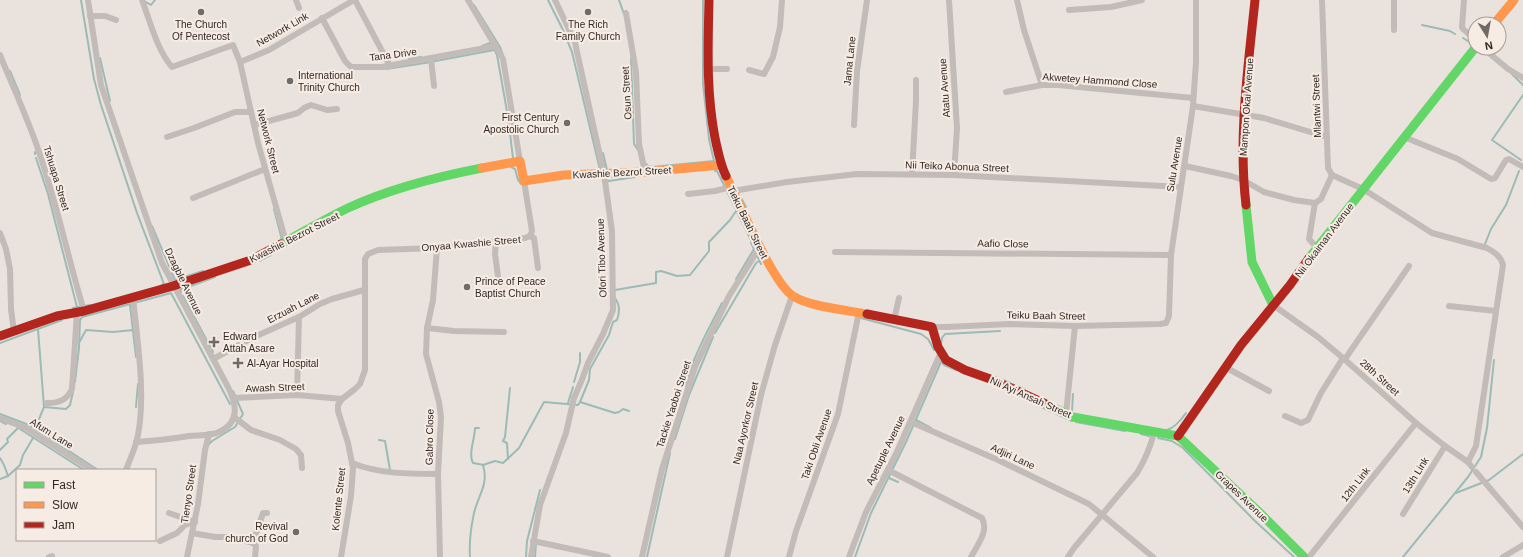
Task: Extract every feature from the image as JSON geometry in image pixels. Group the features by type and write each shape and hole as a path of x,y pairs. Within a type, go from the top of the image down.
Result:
{"street":[{"name":"Dzagble Avenue","path":"88,0 101,85 162,264 233,398 235,410 234,417"},
{"name":"Network Street","path":"142,0 161,51 172,67 233,45 240,62 265,169 286,242"},
{"path":"296,0 299,8"},
{"path":"354,0 390,66"},
{"name":"Network Link","path":"240,62 269,50 354,0"},
{"name":"Onyaa Kwashie Street","path":"342,399 360,384 365,370 364,290 365,259 368,254 372,251 437,248 526,238 530,236 532,231 503,59 468,0"},
{"name":"Ofori Tibo Avenue","path":"531,557 540,505 566,433 573,404 588,363 600,341 613,310 612,231 604,174 575,42 555,0"},
{"name":"Tieku Baah Street","path":"709,0 707,69 713,126 721,165 778,281 792,296 810,303 932,327"},
{"path":"749,70 764,74 773,57 780,27 782,0"},
{"name":"Jama Lane","path":"854,125 857,71 867,0"},
{"name":"Atatu Avenue","path":"949,0 957,128 954,175"},
{"path":"1017,0 1024,30 1042,85"},
{"path":"1069,10 1110,7 1142,0"},
{"name":"Sulu Avenue","path":"1160,324 1166,322 1169,316 1171,255 1193,106 1196,62 1196,0"},
{"name":"Mampon Okai Avenue","path":"1256,0 1244,114 1242,154 1243,180 1252,262 1273,305"},
{"name":"Mlantwi Street","path":"1322,0 1328,168 1332,175"},
{"path":"1394,0 1394,30"},
{"path":"1464,0 1462,26 1467,32"},
{"path":"1501,16 1514,0"},
{"name":"Osun Street","path":"626,14 636,72 639,144 645,172"},
{"path":"90,16 105,16 116,20"},
{"name":"Tana Drive","path":"322,18 349,67 372,68 390,66 496,46"},
{"name":"Tshuapa Street","path":"0,55 39,152 65,240 81,311"},
{"name":"Nii Okaiman Avenue","path":"1178,436 1241,345 1290,286 1317,248 1469,56"},
{"path":"1493,56 1508,69 1523,78"},
{"path":"431,59 434,86"},
{"path":"707,69 727,69"},
{"path":"912,174 916,80"},
{"name":"Akwetey Hammond Close","path":"1006,92 1042,85 1096,88 1193,98"},
{"path":"254,125 298,113 311,105 327,110 337,109"},
{"path":"1193,106 1264,118 1327,137"},
{"path":"166,137 235,112 251,112"},
{"path":"1404,137 1458,159 1491,179 1495,178 1506,160 1509,159 1523,167"},
{"name":"Kwashie Bezrot Street","path":"0,336 57,316 173,286 251,260 349,208 397,190 466,171 520,161"},
{"name":"Kwashie Bezrot Street","path":"524,181 564,175 645,172 721,165"},
{"path":"1185,166 1231,176 1243,180 1264,192 1294,200 1315,203 1321,199 1332,175 1363,190 1432,233 1493,251 1502,260 1503,264 1472,467"},
{"path":"193,198 265,169"},
{"name":"Nii Teiko Abonua Street","path":"688,194 857,174 954,175 1181,187"},
{"path":"1315,203 1309,239 1317,248"},
{"path":"0,233 6,249 10,269 11,309 14,332"},
{"path":"530,236 534,238 538,268"},
{"path":"496,241 495,254 498,276"},
{"name":"Tackie Yaoboi Street","path":"642,557 662,469 695,367 729,296 760,247"},
{"name":"Gabro Close","path":"437,248 433,300 427,328 426,354 439,402 441,417 438,474 440,557"},
{"name":"Aafio Close","path":"835,252 1171,255"},
{"path":"1285,416 1301,423 1308,420 1321,393 1409,266"},
{"name":"Erzuah Lane","path":"212,359 254,337 299,317 332,298 364,290"},
{"name":"Naa Ayorkor Street","path":"727,557 761,395 792,296"},
{"path":"126,469 136,442 140,415 140,381 133,297"},
{"path":"894,320 899,298"},
{"name":"28th Street","path":"1273,305 1318,337 1344,358 1416,423 1472,467 1523,527"},
{"path":"1449,306 1496,311"},
{"path":"47,403 56,403 66,398 72,389 81,311"},
{"name":"Taki Obli Avenue","path":"789,557 796,531 838,414 859,312"},
{"path":"297,395 299,317"},
{"name":"Teiku Baah Street","path":"932,327 1010,324 1075,326 1160,324"},
{"path":"1066,414 1075,326"},
{"name":"Nii Ayi Ansah Street","path":"932,327 941,352 946,360 952,364 993,380 1073,417 1154,433 1178,436"},
{"path":"427,328 454,331 504,332"},
{"name":"Apetuple Avenue","path":"849,557 866,512 911,422 941,352"},
{"path":"1225,368 1269,391"},
{"name":"Awash Street","path":"233,398 297,395 342,399"},
{"name":"Kolente Street","path":"341,557 354,474 338,411 338,405 342,399"},
{"path":"136,442 219,432 231,423 234,417 251,430 280,440 296,449 301,455 302,468"},
{"name":"Afum Lane","path":"0,418 26,428 90,469"},
{"name":"Adjiri Lane","path":"911,422 998,460 1089,504 1153,557"},
{"name":"12th Link","path":"1309,557 1416,423"},
{"path":"1068,557 1137,473 1150,448 1154,433"},
{"name":"Tienyo Street","path":"187,557 195,522 205,450 209,434"},
{"name":"Grapes Avenue","path":"1178,436 1259,512 1304,557"},
{"name":"13th Link","path":"1403,514 1445,446"},
{"path":"352,463 375,470 396,473 438,474"},
{"path":"888,470 982,518 985,523 985,529 971,557"},
{"path":"169,513 195,522"},
{"path":"253,543 263,513 267,513"},
{"path":"160,541 177,533 185,525 195,522"},
{"path":"192,533 215,537 228,536 253,543 256,546 255,557"},
{"path":"533,541 608,557"},
{"path":"1503,557 1523,545"}],"waterway":[{"path":"81,0 94,79 101,105 137,213 164,284 162,285"},
{"path":"144,1 151,5 155,0"},
{"path":"548,0 572,52 600,170"},
{"path":"619,0 624,14"},
{"path":"645,163 652,167 714,161 709,139 703,84 703,0"},
{"path":"474,5 500,47 503,55"},
{"path":"1422,25 1450,31 1455,34"},
{"path":"1463,38 1467,41"},
{"path":"482,46 490,43"},
{"path":"386,69 494,50"},
{"path":"495,51 508,117 513,158"},
{"path":"409,59 421,57"},
{"path":"100,58 110,101"},
{"path":"631,59 634,144 638,150"},
{"path":"10,71 20,95"},
{"path":"1511,73 1523,85"},
{"path":"1521,160 1492,140 1523,95"},
{"path":"603,153 607,170"},
{"path":"36,158 48,194 77,307"},
{"path":"511,167 515,169 518,180 521,184"},
{"path":"715,171 717,171 754,249"},
{"path":"1485,244 1491,229 1506,205 1519,171"},
{"path":"599,177 609,181 635,177"},
{"path":"741,198 746,207"},
{"path":"274,209 282,240"},
{"path":"615,290 656,283 656,272 661,271 677,276 690,275 709,251 709,242 730,220 736,211"},
{"path":"152,226 175,280 203,271"},
{"path":"736,279 754,249"},
{"path":"259,261 271,255"},
{"path":"757,255 761,264"},
{"path":"715,333 756,263 759,261"},
{"path":"181,292 180,290 215,277"},
{"path":"75,382 79,348 80,320 82,317 171,293 230,404"},
{"path":"183,296 213,352"},
{"path":"470,557 470,541 473,518 485,478 483,465 495,461 503,463 519,448 544,402 578,405 589,380 590,369 609,335 613,322 617,320 619,309 615,298"},
{"path":"685,386 688,375 706,333 722,303"},
{"path":"73,308 90,305"},
{"path":"130,305 136,357"},
{"path":"861,318 921,334 928,339 934,350"},
{"path":"0,343 62,320"},
{"path":"38,329 44,407"},
{"path":"80,341 86,330 113,332 133,330"},
{"path":"941,344 942,338 945,334 1000,331"},
{"path":"675,439 689,395 713,337"},
{"path":"574,382 580,362 580,353"},
{"path":"1403,557 1468,477 1481,457 1487,428 1494,360"},
{"path":"941,361 944,365 956,370"},
{"path":"855,557 871,513 906,442 941,362"},
{"path":"999,378 1025,390"},
{"path":"136,407 138,384"},
{"path":"568,403 573,387"},
{"path":"508,459 507,443 503,441 505,437 510,388"},
{"path":"209,444 235,427 243,414 233,391"},
{"path":"35,429 44,407 66,409 70,405 73,392"},
{"path":"1072,412 1073,394"},
{"path":"580,402 615,413 623,409 629,411"},
{"path":"1037,405 1072,421"},
{"path":"1167,430 1175,426 1186,413"},
{"path":"0,414 29,425 96,469"},
{"path":"916,420 931,428"},
{"path":"0,421 6,424"},
{"path":"1076,422 1125,431"},
{"path":"0,450 8,442 7,439 18,428"},
{"path":"479,428 475,428 471,455 473,463 484,465"},
{"path":"20,429 82,469"},
{"path":"1141,434 1149,436"},
{"path":"0,479 8,476 20,465 23,455 33,438"},
{"path":"1158,438 1172,441 1183,448 1255,521 1294,557"},
{"path":"379,440 385,441 390,470"},
{"path":"647,557 670,453"},
{"path":"1456,493 1489,480 1523,454"},
{"path":"0,458 8,476"},
{"path":"889,478 898,482"},
{"path":"526,557 527,541 540,490"},
{"path":"535,557 536,543"}],"traffic: fast":[{"path":"1309,258 1469,56"},
{"path":"281,244 363,201 414,184 482,168"},
{"path":"1246,205 1252,262 1273,305"},
{"path":"1044,403 1073,417 1178,436"},
{"path":"1178,436 1259,512 1304,557"}],"traffic: slow":[{"path":"1501,16 1514,0"},
{"path":"482,168 520,161 524,181 564,175 645,172 721,165"},
{"path":"726,176 766,259 776,276 793,296 800,300 829,308 867,314"}],"traffic: jam":[{"path":"709,0 708,69 710,103 715,138 726,176"},
{"path":"1246,205 1243,128 1255,0"},
{"path":"0,336 57,316 84,311 173,286 251,260 281,244"},
{"path":"1178,436 1241,345 1290,285 1309,258"},
{"path":"867,314 932,327 938,347 946,360 965,370 993,380 1044,403"}],"place":[{"name":"The Church Of Pentecost","path":"201,12"},
{"name":"The Rich Family Church","path":"588,12"},
{"name":"International Trinity Church","path":"290,81"},
{"name":"First Century Apostolic Church","path":"567,123"},
{"name":"Prince of Peace Baptist Church","path":"467,287"},
{"name":"Edward Attah Asare","path":"214,342"},
{"name":"Al-Ayar Hospital","path":"238,363"},
{"name":"Revival church of God","path":"296,532"}]}
